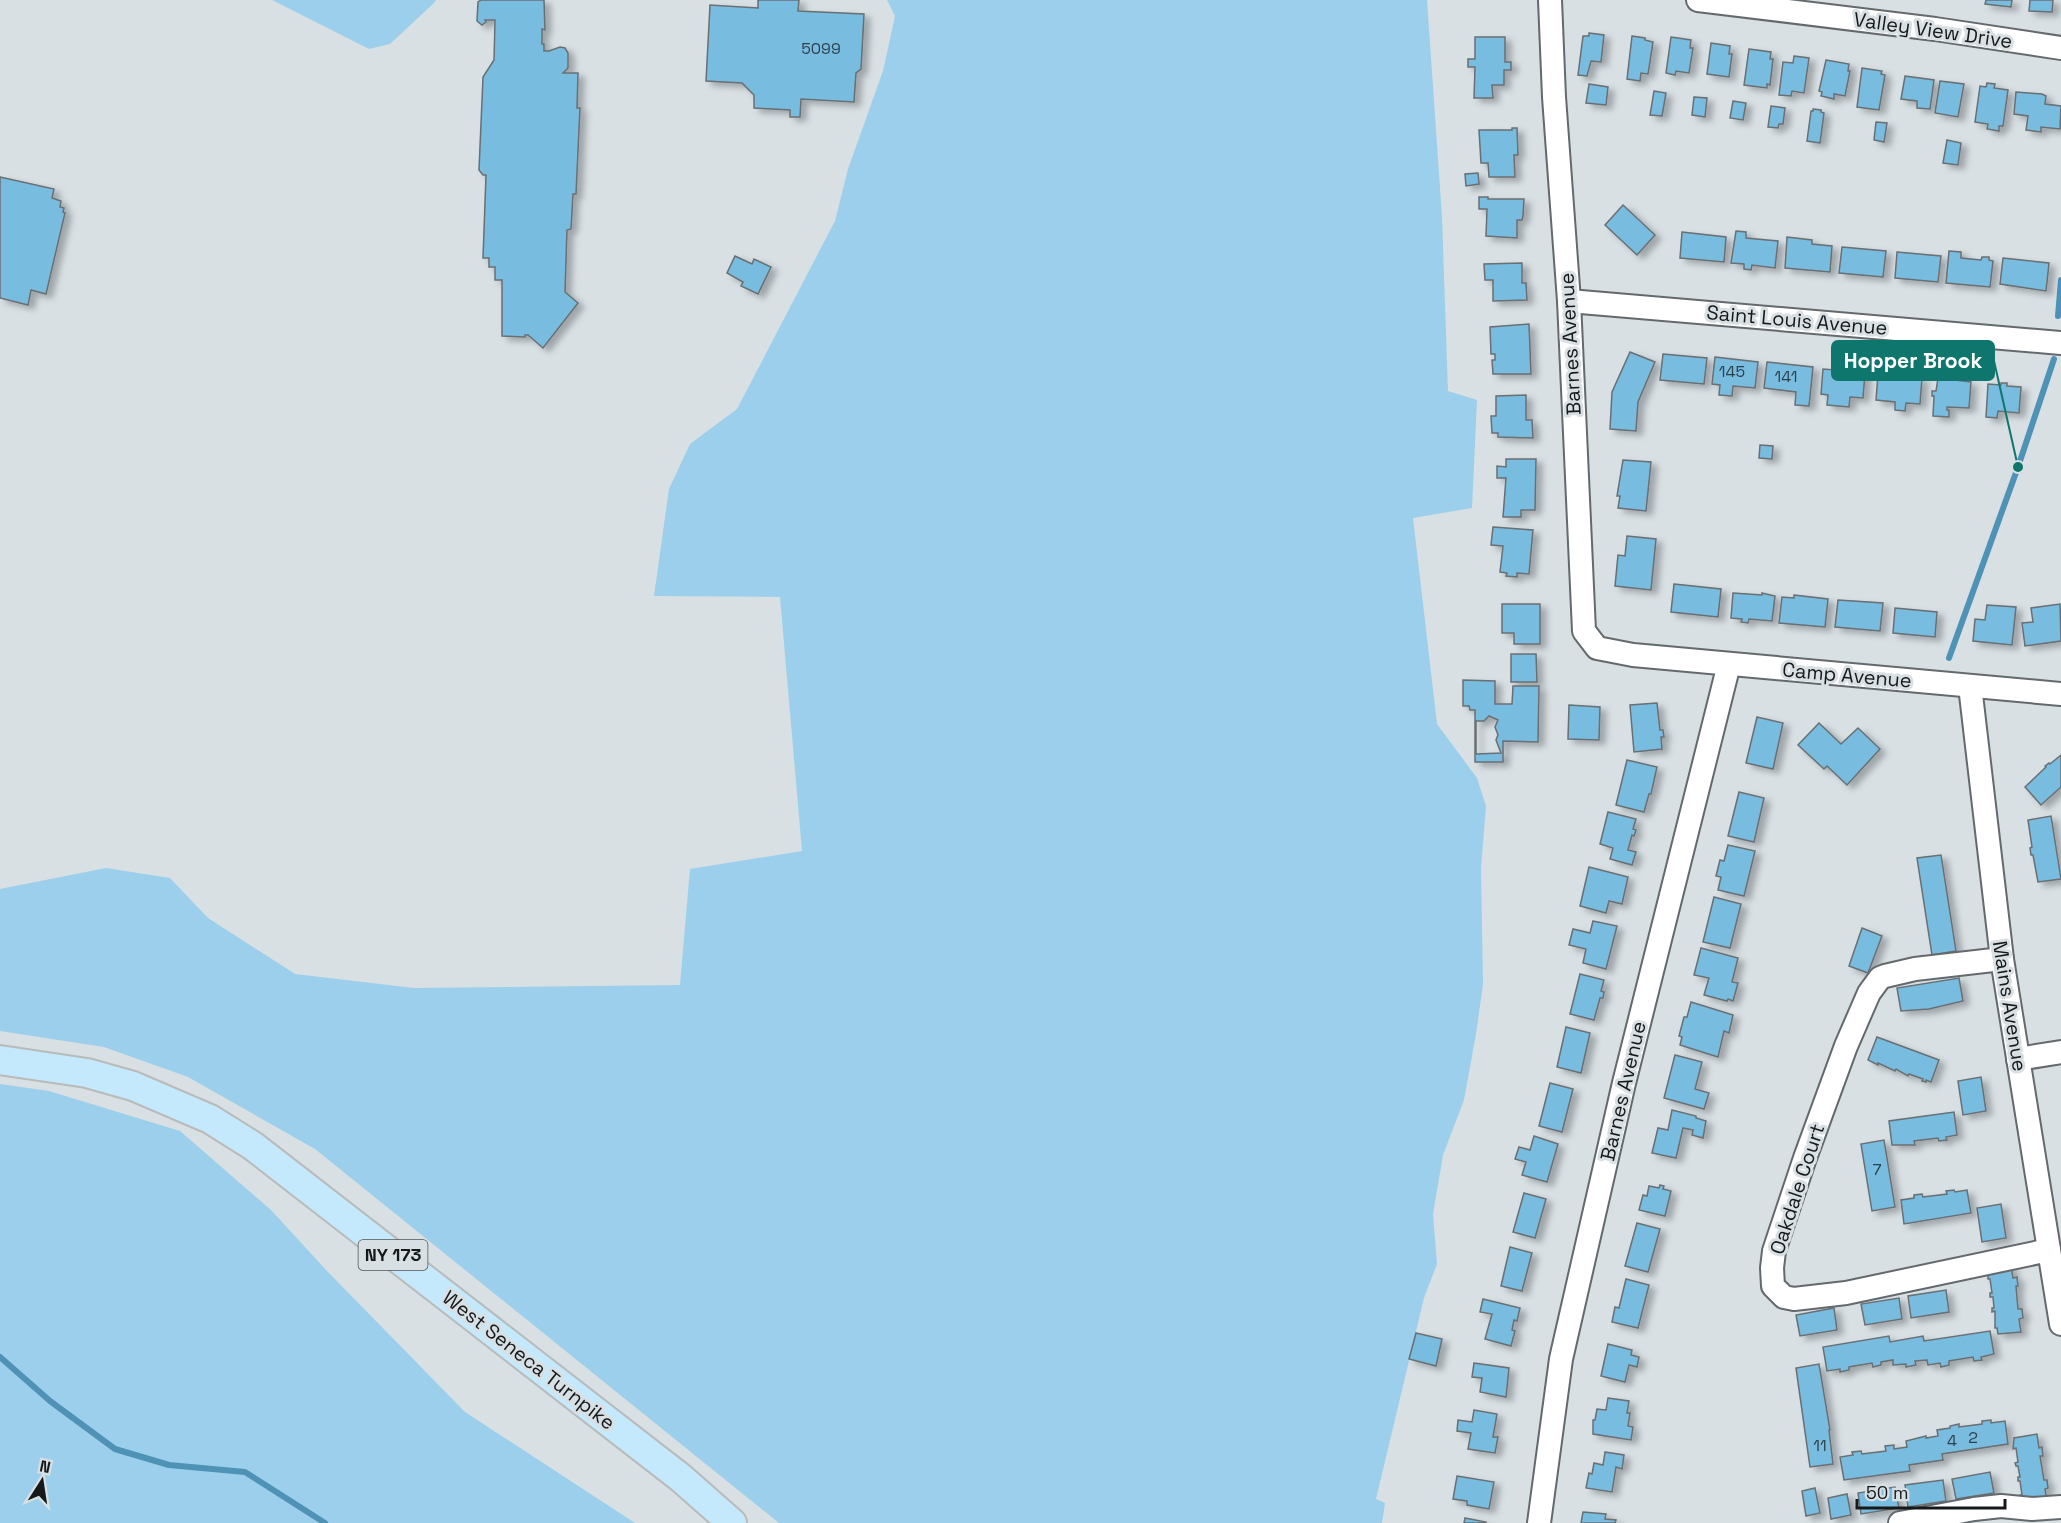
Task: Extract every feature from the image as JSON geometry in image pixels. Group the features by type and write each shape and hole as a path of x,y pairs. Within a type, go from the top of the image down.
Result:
{"main road":[{"name":"West Seneca Turnpike","path":"0,1060 87,1073 133,1086 210,1119 253,1146 671,1471 732,1523"}],"street":[{"name":"Barnes Avenue","path":"1550,0 1554,98 1569,301 1584,631 1597,648 1633,655"},
{"name":"Valley View Drive","path":"1698,0 1935,29 2061,48"},
{"name":"Saint Louis Avenue","path":"1569,301 2061,342"},
{"name":"Camp Avenue","path":"1633,655 2061,694"},
{"name":"Barnes Avenue","path":"1539,1523 1561,1359 1624,1083 1729,664"},
{"name":"Mains Avenue","path":"1970,686 2002,959 2061,1320"},
{"name":"Oakdale Court","path":"2002,959 1915,969 1885,976 1880,978 1869,993 1846,1046 1774,1251 1773,1286 1784,1297 1794,1299 1846,1293 2049,1250"},
{"path":"2018,1059 2061,1052"},
{"path":"1900,1523 2001,1506 2032,1509 2061,1507"}],"shaded area":[{"path":"272,0 436,0 390,44 369,49"},
{"path":"887,0 1427,0 1442,217 1448,391 1477,400 1472,508 1413,518 1437,724 1477,778 1486,806 1481,868 1483,984 1464,1100 1443,1155 1433,1214 1437,1264 1424,1298 1376,1499 1385,1503 1382,1523 779,1523 315,1149 188,1077 104,1047 0,1031 0,889 106,868 170,878 208,918 295,974 414,988 680,985 690,869 802,851 780,597 654,596 669,489 690,444 737,409 835,221 848,169 883,71 895,16"},
{"path":"0,1084 49,1091 180,1131 271,1210 327,1271 465,1412 635,1523 0,1523"}],"building":[{"path":"481,0 544,0 545,30 542,29 542,44 544,44 544,51 565,48 568,53 568,68 563,73 578,73 577,108 580,108 576,194 573,194 571,229 567,230 565,292 578,303 543,348 528,335 525,337 502,336 502,280 495,280 495,267 489,267 489,258 483,258 486,175 479,170 483,77 494,60 495,20 485,20 486,22 482,25 477,21 478,2"},
{"path":"758,0 799,0 798,11 864,14 861,69 856,73 854,102 801,99 800,117 790,117 790,110 754,108 754,95 742,83 706,81 710,5 758,8"},
{"path":"1986,0 2012,0 2011,7 1985,4"},
{"path":"2030,0 2053,0 2052,12 2029,11"},
{"path":"1589,33 1604,35 1601,62 1591,61 1587,76 1578,75 1583,36 1589,36"},
{"path":"1632,36 1653,42 1648,74 1641,73 1640,81 1627,79"},
{"path":"1475,37 1505,37 1505,62 1511,62 1511,70 1504,70 1504,85 1492,85 1493,98 1474,98 1475,67 1468,67 1468,59 1475,59"},
{"path":"1671,37 1691,40 1690,48 1693,48 1689,73 1676,71 1675,75 1666,73"},
{"path":"1711,43 1730,46 1729,54 1732,54 1729,77 1707,74"},
{"path":"1749,49 1771,52 1770,59 1773,59 1770,85 1767,84 1767,88 1744,85"},
{"path":"1794,56 1809,58 1804,93 1792,91 1791,96 1779,95 1783,62 1793,63"},
{"path":"1826,60 1849,64 1848,71 1850,71 1845,96 1834,94 1834,99 1821,96 1822,92 1819,91"},
{"path":"1862,68 1882,71 1881,74 1885,75 1879,110 1857,107"},
{"path":"1905,76 1934,80 1930,109 1917,108 1917,101 1901,99"},
{"path":"1940,81 1964,84 1958,117 1935,113"},
{"path":"1987,83 1995,84 1994,88 2008,90 2003,126 1999,126 1999,131 1987,129 1988,124 1975,122 1980,86 1986,87"},
{"path":"1589,84 1608,87 1606,105 1586,103"},
{"path":"1654,91 1666,93 1662,116 1650,115"},
{"path":"2016,92 2042,94 2046,96 2045,104 2061,106 2060,129 2041,127 2041,132 2026,130 2028,116 2014,114"},
{"path":"1694,97 1707,98 1705,117 1692,115"},
{"path":"1733,101 1746,103 1743,120 1730,118"},
{"path":"1771,106 1785,108 1783,124 1779,124 1778,128 1768,127"},
{"path":"1813,109 1824,113 1820,143 1807,141"},
{"path":"1876,122 1887,123 1884,142 1874,140"},
{"path":"1512,128 1517,128 1518,155 1514,155 1515,177 1489,177 1488,163 1481,163 1479,130 1512,130"},
{"path":"1947,140 1961,143 1958,165 1943,163"},
{"path":"1478,173 1479,184 1466,186 1465,174"},
{"path":"0,177 54,189 52,198 61,201 60,207 64,208 65,213 46,294 31,290 28,305 0,298"},
{"path":"1479,197 1524,199 1522,220 1517,220 1517,238 1486,236 1487,209 1479,209"},
{"path":"1623,205 1655,235 1637,255 1605,225"},
{"path":"1736,231 1746,232 1746,238 1778,241 1775,268 1752,265 1751,270 1744,269 1744,264 1731,263"},
{"path":"1682,232 1726,237 1724,262 1680,258"},
{"path":"1787,237 1812,240 1812,244 1832,246 1830,272 1785,268"},
{"path":"1842,247 1886,251 1883,277 1839,273"},
{"path":"1949,251 1961,252 1961,258 1981,260 1982,257 1989,257 1989,260 1993,261 1990,287 1946,283"},
{"path":"1897,252 1941,256 1938,282 1895,278"},
{"path":"735,256 752,264 754,259 771,267 758,294 741,286 743,282 727,273"},
{"path":"2003,258 2049,263 2046,291 2000,284"},
{"path":"1522,263 1522,283 1526,283 1527,300 1493,301 1493,280 1485,280 1484,264"},
{"path":"1529,324 1531,374 1493,374 1492,360 1495,360 1495,354 1491,354 1490,327"},
{"path":"1630,352 1655,362 1638,402 1636,431 1610,429 1612,392"},
{"path":"1663,354 1707,358 1704,384 1660,380"},
{"path":"1715,357 1758,362 1755,388 1733,386 1732,396 1719,395 1720,385 1712,384"},
{"path":"1767,362 1813,367 1809,406 1795,405 1796,392 1764,388"},
{"path":"1835,367 1840,367 1840,370 1865,373 1863,398 1850,397 1849,407 1827,405 1828,395 1821,394 1823,369 1835,370"},
{"path":"1878,374 1922,378 1920,404 1906,403 1905,411 1895,410 1895,402 1876,400"},
{"path":"1938,378 1971,382 1969,408 1947,407 1949,417 1933,416 1932,391 1936,391"},
{"path":"2001,383 2021,387 2019,413 1998,411 1997,418 1986,417 1988,384 2001,385"},
{"path":"1526,395 1526,420 1532,420 1533,438 1498,437 1498,433 1492,433 1491,416 1496,416 1496,396"},
{"path":"1760,445 1773,446 1772,459 1759,458"},
{"path":"1506,459 1536,459 1535,510 1521,510 1521,517 1503,517 1506,478 1497,478 1497,466 1506,467"},
{"path":"1623,460 1651,462 1646,511 1618,508 1620,496 1617,496"},
{"path":"1493,527 1533,530 1529,574 1517,573 1517,577 1506,576 1507,573 1500,572 1503,546 1491,545"},
{"path":"1627,536 1656,539 1651,590 1615,586 1618,555 1625,556"},
{"path":"1674,584 1721,589 1718,617 1671,612"},
{"path":"1733,593 1762,595 1762,593 1775,596 1772,621 1749,619 1748,623 1741,622 1742,619 1731,618"},
{"path":"1794,595 1828,599 1825,627 1779,623 1782,597 1794,598"},
{"path":"1838,600 1883,603 1880,631 1835,627"},
{"path":"1502,604 1540,604 1540,644 1514,644 1514,633 1502,633"},
{"path":"2060,604 2061,641 2025,646 2022,623 2033,622 2031,608"},
{"path":"1987,605 2016,607 2012,645 1973,641 1975,619 1985,620"},
{"path":"1895,608 1937,612 1935,637 1893,633"},
{"path":"1511,654 1536,654 1537,682 1511,682"},
{"path":"1463,680 1495,681 1495,704 1512,704 1513,686 1539,686 1538,742 1503,741 1503,762 1475,762 1475,710 1470,710 1469,706 1463,706","holes":["1489,716 1498,720 1495,727 1498,735 1496,740 1501,753 1476,754 1476,721 1484,721"]},
{"path":"1657,703 1660,730 1663,730 1664,737 1661,737 1662,749 1634,752 1630,705"},
{"path":"1569,705 1600,707 1599,740 1568,739"},
{"path":"1757,717 1783,723 1773,769 1746,763"},
{"path":"1819,723 1841,744 1858,728 1880,749 1847,785 1827,766 1824,769 1798,745"},
{"path":"2061,755 2061,787 2041,805 2025,787 2045,766"},
{"path":"1627,760 1657,767 1644,812 1616,805"},
{"path":"1739,792 1764,798 1754,842 1728,836"},
{"path":"1608,812 1636,819 1633,829 1636,830 1634,836 1632,835 1628,850 1636,852 1632,865 1610,859 1613,848 1600,844"},
{"path":"2051,816 2061,879 2038,882 2033,855 2031,855 2028,820"},
{"path":"1728,845 1755,851 1744,896 1718,890 1721,877 1716,876 1720,860 1724,861"},
{"path":"1941,855 1956,951 1932,955 1917,858"},
{"path":"1589,867 1628,877 1622,904 1609,901 1606,913 1580,906"},
{"path":"1714,897 1741,904 1730,948 1703,942"},
{"path":"1593,921 1617,926 1606,969 1583,963 1586,949 1569,945 1573,929 1590,933"},
{"path":"1862,928 1882,936 1868,973 1849,966"},
{"path":"1701,948 1738,958 1732,982 1738,983 1733,1001 1704,995 1709,978 1694,975"},
{"path":"1580,974 1604,980 1601,991 1604,992 1603,998 1600,998 1594,1020 1570,1014"},
{"path":"1959,978 1963,1001 1929,1009 1901,1011 1897,988"},
{"path":"1691,1002 1733,1015 1729,1033 1724,1031 1718,1057 1680,1045 1682,1037 1679,1036"},
{"path":"1566,1027 1590,1033 1581,1073 1557,1067"},
{"path":"1877,1037 1939,1060 1931,1082 1922,1081 1923,1079 1909,1074 1908,1076 1896,1069 1895,1071 1868,1060"},
{"path":"1675,1055 1702,1062 1695,1089 1709,1093 1704,1109 1664,1098"},
{"path":"1981,1077 1986,1111 1963,1115 1958,1081"},
{"path":"1550,1083 1573,1089 1562,1132 1539,1126"},
{"path":"1672,1110 1706,1121 1703,1138 1692,1135 1693,1130 1683,1128 1676,1158 1652,1153 1658,1128 1668,1130"},
{"path":"1954,1112 1957,1135 1946,1137 1947,1140 1939,1141 1938,1138 1914,1141 1915,1145 1892,1145 1889,1121"},
{"path":"1534,1136 1558,1144 1547,1182 1522,1175 1526,1162 1515,1159 1519,1147 1530,1150"},
{"path":"1884,1140 1895,1207 1872,1211 1861,1144"},
{"path":"1660,1185 1664,1186 1663,1189 1671,1191 1665,1216 1639,1210 1643,1195 1647,1196 1649,1186 1659,1188"},
{"path":"1954,1190 1955,1192 1967,1190 1971,1213 1904,1224 1901,1200 1914,1198 1914,1195 1922,1194 1923,1197 1947,1194 1946,1191"},
{"path":"1524,1193 1546,1199 1535,1238 1513,1232"},
{"path":"2001,1204 2006,1238 1982,1242 1977,1208"},
{"path":"1637,1223 1660,1229 1648,1272 1625,1266"},
{"path":"1510,1247 1532,1253 1522,1291 1501,1286"},
{"path":"2011,1265 2013,1278 2017,1277 2018,1309 2022,1309 2023,1318 2019,1319 2021,1332 1998,1334 1995,1328 1995,1311 1992,1312 1994,1308 1993,1297 1990,1297 1992,1293 1990,1279 1988,1279 1988,1267"},
{"path":"1626,1279 1649,1285 1638,1328 1612,1322 1615,1307 1619,1308"},
{"path":"1946,1290 1949,1312 1911,1318 1908,1296"},
{"path":"1899,1298 1902,1319 1865,1325 1861,1304"},
{"path":"1483,1299 1520,1308 1517,1321 1514,1320 1512,1330 1515,1331 1511,1346 1485,1339 1492,1314 1480,1312"},
{"path":"1834,1308 1837,1330 1800,1336 1796,1315"},
{"path":"1990,1331 1994,1354 1981,1357 1982,1360 1974,1361 1973,1357 1949,1361 1949,1365 1941,1367 1940,1363 1928,1365 1927,1360 1915,1361 1916,1365 1906,1367 1906,1364 1893,1365 1893,1360 1881,1362 1881,1365 1873,1367 1872,1363 1849,1367 1849,1370 1840,1372 1840,1369 1827,1371 1823,1347 1889,1336 1890,1342 1923,1336 1924,1341"},
{"path":"1416,1333 1442,1339 1436,1366 1409,1359"},
{"path":"1608,1344 1632,1350 1631,1355 1639,1357 1637,1367 1629,1365 1625,1382 1601,1376"},
{"path":"1474,1363 1509,1368 1506,1397 1480,1392 1482,1378 1472,1377"},
{"path":"1819,1364 1833,1464 1810,1467 1796,1368"},
{"path":"1608,1398 1629,1401 1628,1426 1633,1427 1631,1440 1593,1434 1593,1420 1595,1420 1597,1409 1606,1410"},
{"path":"1474,1410 1497,1414 1493,1437 1498,1437 1495,1453 1468,1449 1471,1433 1457,1431 1458,1420 1472,1422"},
{"path":"1991,1420 1991,1423 2005,1421 2008,1444 1942,1454 1943,1460 1909,1465 1910,1471 1844,1480 1840,1457 1853,1455 1852,1452 1861,1451 1862,1454 1886,1451 1885,1446 1894,1445 1894,1449 1907,1447 1906,1441 1926,1436 1926,1438 1938,1436 1937,1430 1959,1424 1959,1427 1982,1424 1982,1421"},
{"path":"2037,1434 2039,1448 2042,1447 2043,1456 2040,1456 2044,1480 2047,1480 2048,1488 2045,1489 2047,1501 2021,1499 2020,1481 2018,1481 2020,1477 2018,1466 2015,1463 2018,1462 2016,1448 2013,1449 2014,1438"},
{"path":"1605,1452 1624,1455 1622,1469 1616,1467 1612,1492 1586,1488 1594,1463 1603,1465"},
{"path":"1990,1472 1994,1493 1956,1499 1952,1479"},
{"path":"1457,1476 1494,1482 1489,1509 1467,1505 1467,1501 1453,1499"},
{"path":"1943,1480 1946,1501 1908,1507 1905,1485"},
{"path":"1895,1487 1899,1508 1861,1514 1858,1493"},
{"path":"1815,1488 1820,1513 1806,1516 1802,1491"},
{"path":"1847,1494 1851,1515 1831,1519 1828,1498"},
{"path":"1583,1512 1606,1514 1605,1519 1616,1520 1615,1523 1581,1523"},
{"path":"1465,1518 1486,1522 1486,1523 1464,1523"}],"waterway":[{"path":"2058,316 2061,280"},
{"path":"1949,658 2018,467 2054,359"},
{"path":"0,1357 50,1401 115,1449 169,1465 245,1472 325,1523"}],"place":[{"name":"Hopper Brook","path":"2018,467"}]}
